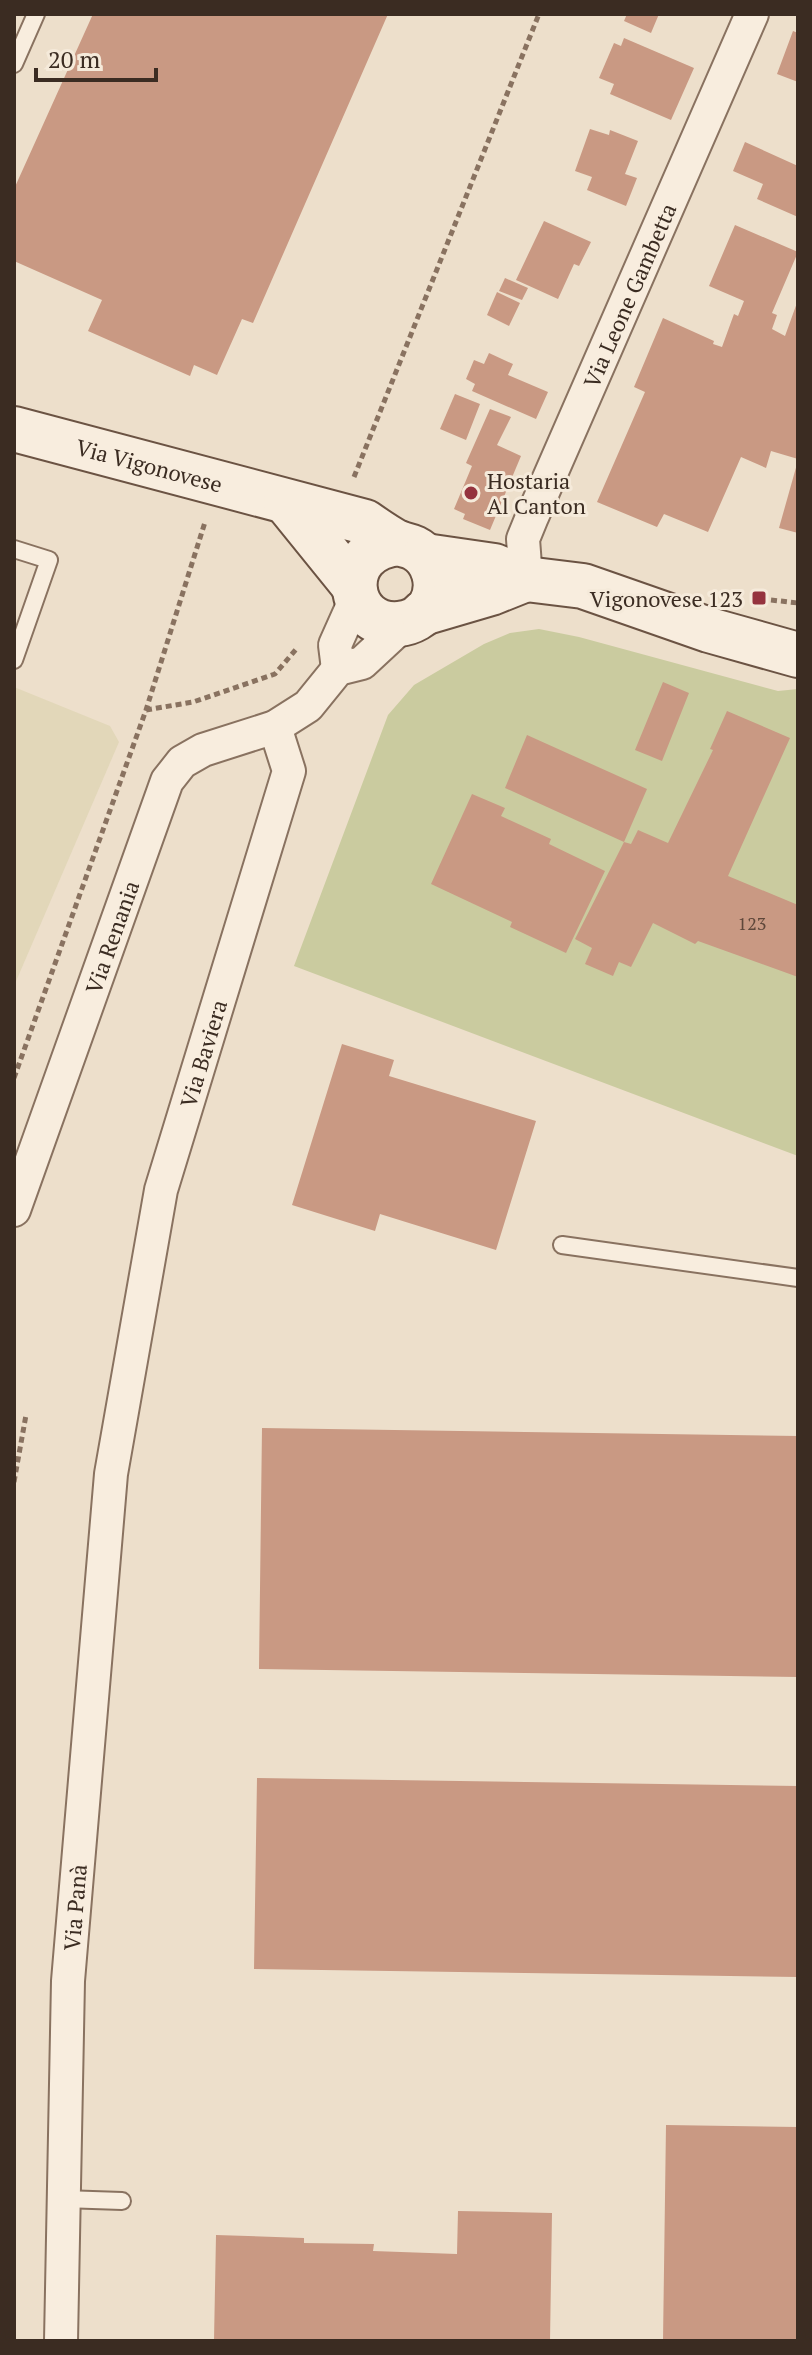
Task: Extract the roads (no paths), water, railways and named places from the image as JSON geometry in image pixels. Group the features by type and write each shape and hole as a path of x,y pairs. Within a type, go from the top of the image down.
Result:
{"main road":[{"name":"Via Vigonovese","path":"14,429 365,522 412,550 494,566 526,579 583,586 709,630 798,655"},
{"path":"286,502 373,618 393,625 414,618 435,594 436,580 412,550 384,545 370,551 361,561 356,572 355,592"},
{"name":"Via Vigonovese","path":"414,618 526,579"},
{"name":"Via Vigonovese","path":"709,630 798,637"}],"street":[{"name":"Via Leone Gambetta","path":"526,579 523,539 752,14"},
{"path":"338,669 335,645 355,592"},
{"path":"275,727 308,706 338,669 362,663 414,618"},
{"name":"Via Renania","path":"14,1210 167,781 182,762 203,750 275,727"},
{"name":"Via Baviera","path":"111,1474 161,1190 289,771 275,727"},
{"name":"Via Panà","path":"61,2341 68,1981 111,1474"}],"lane":[{"path":"14,64 36,14"},
{"path":"14,549 49,560 14,660"},
{"path":"562,1245 798,1278"},
{"path":"63,2199 122,2201"}],"place":[{"name":"Hostaria Al Canton","path":"471,493"},
{"name":"Vigonovese 123","path":"759,598"}]}
